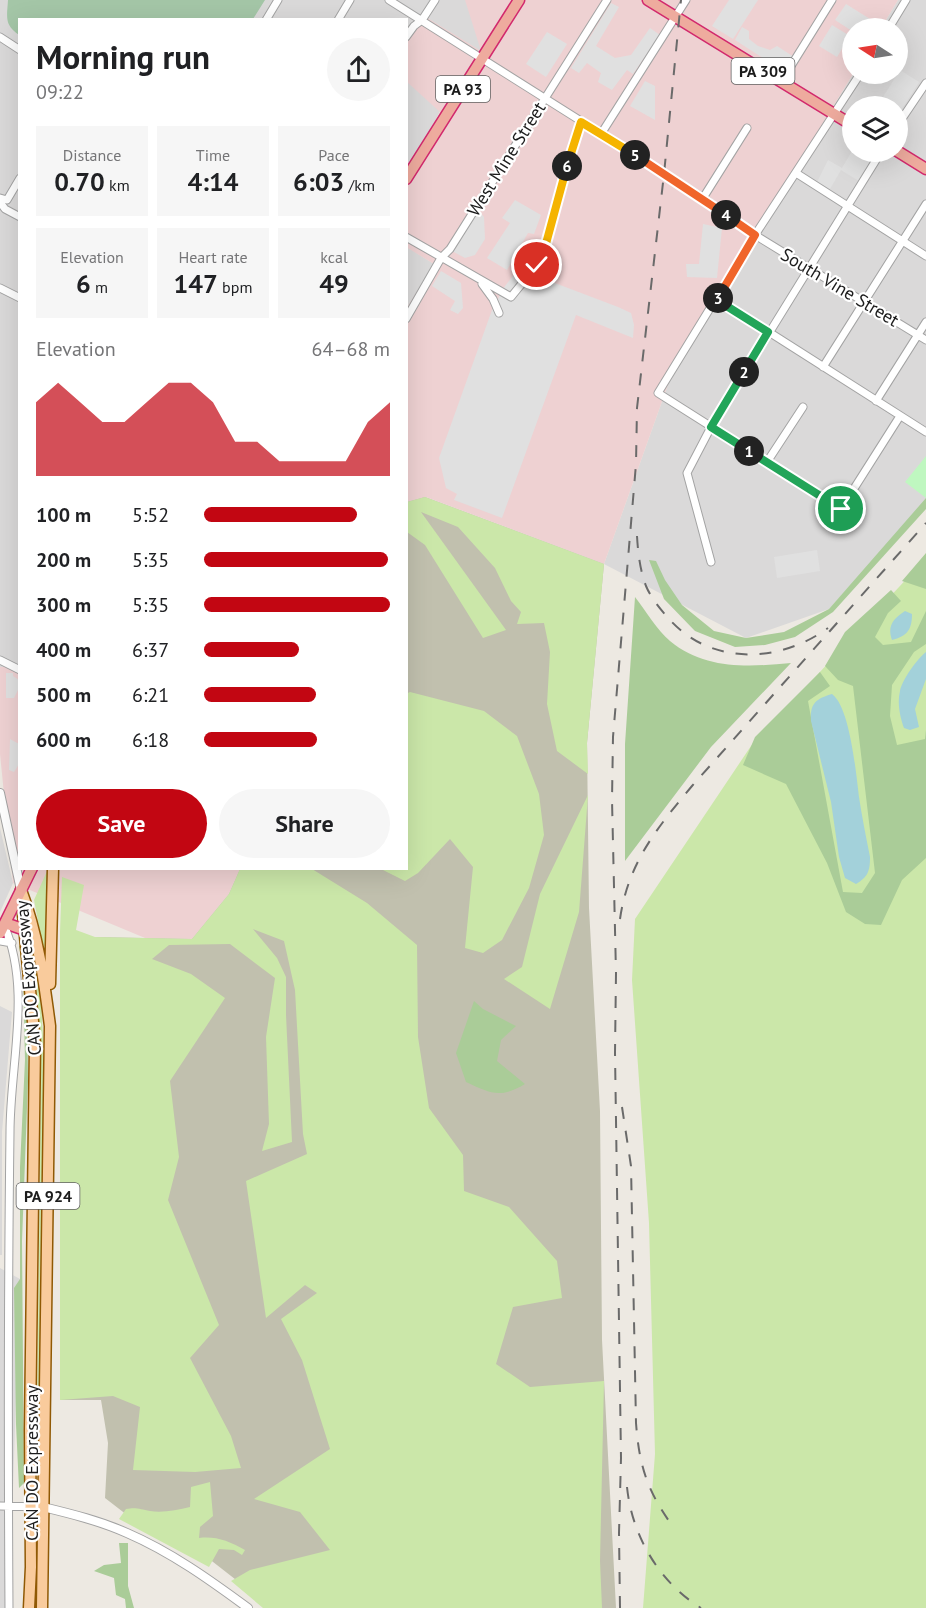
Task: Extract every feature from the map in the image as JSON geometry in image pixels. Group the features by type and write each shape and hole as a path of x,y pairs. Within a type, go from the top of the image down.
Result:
{"highway":[{"name":"PA 93","path":"408,176 519,0"},
{"name":"PA 309","path":"648,0 842,119"},
{"path":"908,158 926,169"},
{"path":"25,930 3,927 31,870"}],"main road":[{"path":"50,1026 53,870"},
{"name":"CAN DO Expressway","path":"21,890 35,1043 29,1608"},
{"name":"CAN DO Expressway","path":"21,890 32,918 43,971 50,1026 42,1608"}],"street":[{"path":"267,18 278,0"},
{"path":"339,18 350,0"},
{"name":"South Vine Street","path":"389,0 703,198 755,235 926,340"},
{"path":"408,34 422,20 435,0"},
{"name":"West Mine Street","path":"408,316 441,258 450,249 607,0"},
{"path":"601,134 686,0"},
{"path":"780,82 832,0"},
{"path":"895,18 906,0"},
{"path":"0,37 18,49"},
{"path":"908,110 926,83"},
{"path":"854,84 755,235 717,300 657,393 841,509 900,416"},
{"path":"408,238 511,297 537,265 544,251 581,122"},
{"path":"703,198 747,128"},
{"path":"711,562 687,473 711,427 768,332 874,162"},
{"path":"796,173 926,256"},
{"path":"18,181 7,200 0,200 5,209 18,216"},
{"path":"823,367 926,204"},
{"path":"482,282 499,313"},
{"path":"0,288 18,297"},
{"path":"717,300 926,432"},
{"path":"876,401 926,322"},
{"path":"766,462 803,407"},
{"path":"0,660 18,669"},
{"path":"0,793 21,890"},
{"path":"3,927 12,943 19,1001 10,1127 9,1608"},
{"path":"0,941 12,943"},
{"path":"0,1122 10,1127"},
{"path":"0,1260 9,1260"},
{"path":"0,1382 9,1381"},
{"path":"0,1506 43,1507 97,1521 146,1542 206,1576 248,1608"}],"shaded area":[{"path":"0,0 515,0 482,51 408,36 408,18 18,18 18,666 0,667"},
{"path":"465,0 898,0 887,18 842,18 842,84 847,84 675,365 604,564 426,497 408,502 408,306 434,264 408,248 408,177 440,112 408,83 408,34 421,14 481,51"},
{"path":"729,0 758,0 733,39 712,26"},
{"path":"898,0 926,0 926,501 829,609 746,638 604,564 675,365 847,84 908,84 908,18 887,18"},
{"path":"611,3 619,7 596,46 615,58 631,55 650,28 660,35 633,74 627,70 612,90 598,82 601,73 587,63 579,73 571,68"},
{"path":"846,4 868,18 842,18 842,25 835,20"},
{"path":"832,25 842,31 842,49 837,57 819,46"},
{"path":"742,27 749,31 749,39 758,46 770,50 777,46 794,57 783,71 735,40"},
{"path":"547,32 567,44 546,77 526,64"},
{"path":"908,75 919,82 908,100 908,96 884,96 891,84 908,84"},
{"path":"408,78 440,111 408,177"},
{"path":"645,81 655,86 655,120 630,106"},
{"path":"828,160 842,168 846,162 870,162 859,181 841,170 830,189 817,182"},
{"path":"515,200 541,215 534,234 528,233 507,270 487,258 510,223 502,218"},
{"path":"478,210 484,217 485,239 475,255 465,258 452,251"},
{"path":"703,224 722,228 717,278 687,277 686,264 699,264"},
{"path":"408,248 434,264 408,307"},
{"path":"441,271 461,283 463,308 458,314 450,310 455,301 432,286"},
{"path":"516,272 539,277 618,307 631,313 634,325 633,338 576,315 502,518 454,500 457,494 446,488 439,458 492,310 505,286"},
{"path":"425,497 604,564 587,743 589,908 600,1111 602,1340 616,1608 272,1608 208,1558 127,1515 105,1498 108,1443 101,1400 60,1400 61,943 95,937 192,939 229,894 240,870 408,870 408,502"},
{"path":"817,550 820,571 777,578 774,557"},
{"path":"18,666 18,870 240,870 229,894 192,939 145,938 13,883 0,754 0,667"},
{"path":"6,673 13,673 13,676 18,679 18,690 14,698 6,698"},
{"path":"10,739 18,743 18,766 14,772 9,770"},
{"path":"0,828 13,883 0,912"},
{"path":"0,1006 12,1012 2,1132 2,1255 0,1255"},
{"path":"0,1268 20,1279 9,1608 0,1608"}],"green space":[{"path":"8,0 265,0 254,18 18,18 18,34 11,28 7,16"},
{"path":"926,456 926,498 905,482"},
{"path":"425,497 604,564 587,743 588,774 557,751 547,704 550,652 544,623 517,624 521,612 511,601 495,568 458,527 421,512 506,630 483,638 425,545 408,533 408,502"},
{"path":"926,498 926,509 833,612 795,637 765,645 735,647 695,631 664,599 649,560 656,561 665,580 682,605 714,631 746,638 784,632 829,609"},
{"path":"926,553 926,589 902,581"},
{"path":"926,558 926,1608 643,1608 655,1454 649,1223 632,980 635,919 751,746"},
{"path":"891,590 901,601 888,613 875,637 883,645 911,642 926,611 926,644 914,652 892,685 890,716 897,745 925,739 926,730 926,858 902,880 881,925 865,924 846,912 827,863 786,784 743,765 755,737 820,672 830,686 808,701 843,892 862,893 875,873 853,686 838,680 825,666 845,632"},
{"path":"635,597 665,637 698,657 713,662 743,665 791,663 711,747 625,861 625,744"},
{"path":"408,693 484,711 517,736 539,794 544,835 529,888 502,940 483,953 465,948 473,867 450,839 418,873 405,881 383,870 408,870"},
{"path":"588,795 579,912 550,1009 504,979 522,967 540,894"},
{"path":"48,870 48,957 45,957 34,900"},
{"path":"240,870 314,870 367,903 417,945 418,1037 429,1108 463,1155 464,1191 509,1207 557,1261 562,1298 513,1307 496,1364 530,1387 604,1381 600,1561 602,1608 263,1608 231,1581 250,1570 330,1550 300,1512 254,1499 330,1449 302,1360 281,1319 317,1293 305,1285 266,1318 246,1181 307,1154 303,1134 295,990 284,941 253,929 277,958 286,977 292,1142 262,1151 269,1124 266,1037 275,978 230,944 169,945 152,959 191,974 225,998 170,1081 179,1157 168,1200 219,1325 190,1358 231,1436 241,1468 195,1472 133,1470 140,1407 113,1396 60,1400 62,877 84,885 76,930 95,937 192,939 229,894"},
{"path":"22,945 27,998 28,1081 22,1241 24,1483 19,1488 14,1288 20,1279 20,1167 25,1060 23,971 19,946"},
{"path":"34,948 41,1000 44,1070 39,1447 37,1423 41,1072"},
{"path":"474,1001 483,1009 516,1026 501,1040 497,1061 525,1084 516,1089 495,1093 466,1082 456,1053"},
{"path":"210,1482 213,1516 200,1527 199,1538 228,1542 245,1550 242,1555 234,1550 219,1549 209,1567 119,1519 126,1509 160,1512 190,1507 191,1487"},
{"path":"119,1543 128,1543 128,1586 134,1608 126,1608 125,1599 116,1595 114,1578 94,1571 104,1565 121,1563"}],"water":[{"path":"905,611 912,614 910,628 905,634 892,640 890,631 892,623"},
{"path":"926,652 926,679 915,709 919,727 910,730 904,728 901,719 900,691 910,670"},
{"path":"832,694 838,701 848,726 870,857 868,873 856,884 845,878 839,857 831,802 811,721 811,710 815,703"}],"railway":[{"path":"620,1608 621,1458 613,737 636,464 637,408 681,0"},
{"path":"620,919 624,899 637,863 667,817 926,523"},
{"path":"637,536 642,574 651,595 670,620 687,635 706,646 726,652 768,653 809,640 828,628"},
{"path":"622,1107 631,1166 637,1437 649,1486 669,1521"},
{"path":"627,1487 635,1523 650,1556 672,1585 701,1608"}],"route":[{"path":"537,265 544,251 581,122 703,198 755,235 717,300 768,332 711,427 841,509"}]}
